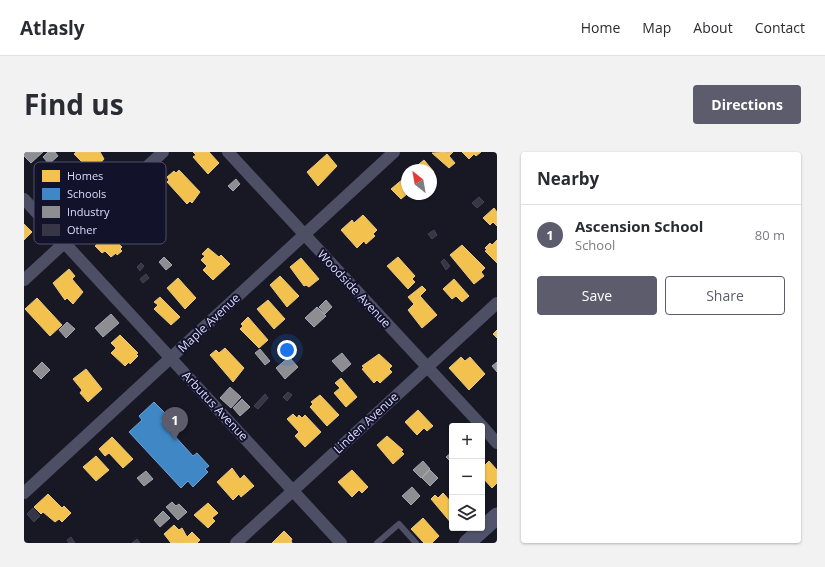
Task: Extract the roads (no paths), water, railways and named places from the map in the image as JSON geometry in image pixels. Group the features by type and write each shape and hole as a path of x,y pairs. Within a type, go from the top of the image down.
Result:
{"street":[{"path":"151,162 162,152"},
{"name":"Woodside Avenue","path":"228,152 479,423"},
{"name":"Maple Avenue","path":"24,493 394,152"},
{"name":"Arbutus Avenue","path":"24,200 34,211"},
{"path":"24,280 63,244"},
{"name":"Arbutus Avenue","path":"65,244 341,543"},
{"name":"Linden Avenue","path":"236,543 497,303"},
{"name":"Woodside Avenue","path":"485,429 497,443"},
{"path":"467,543 497,516"}],"lane":[{"path":"377,543 399,524 416,543"}],"place":[{"name":"Ascension School","path":"175,440"}]}
